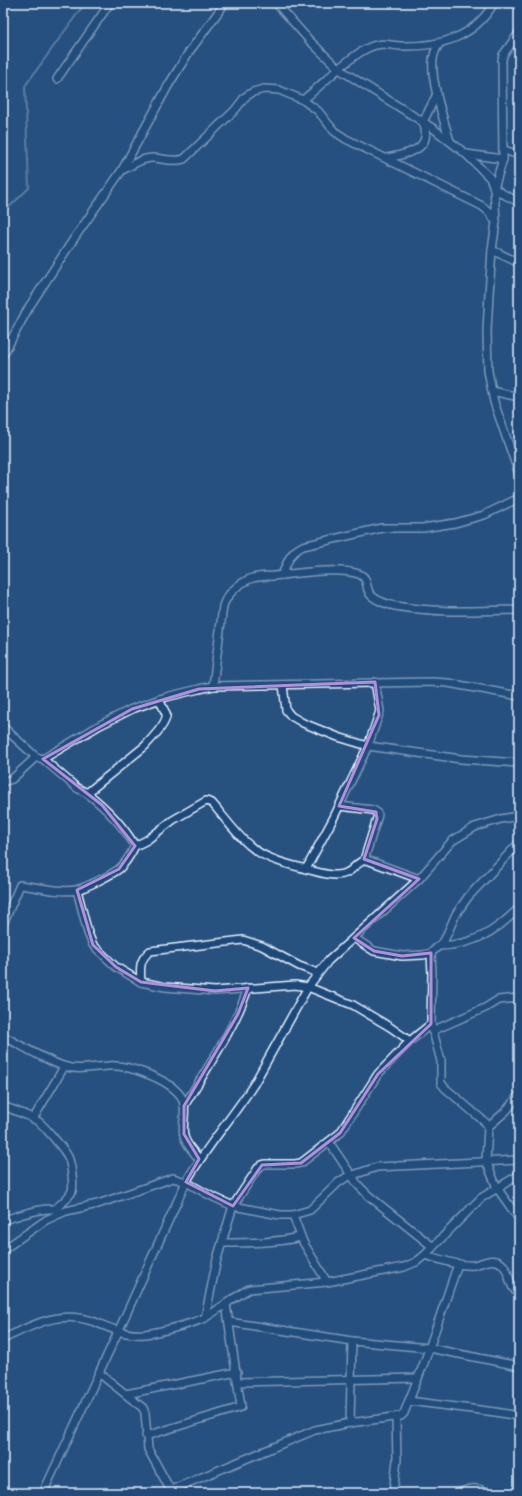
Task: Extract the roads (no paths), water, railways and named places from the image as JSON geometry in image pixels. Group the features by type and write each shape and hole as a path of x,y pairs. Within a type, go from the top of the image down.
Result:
{"street":[{"path":"57,79 110,3"},
{"path":"3,355 34,300 73,240 122,170 168,86 189,52 225,3"},
{"path":"276,3 314,45 339,69 423,122 450,141 466,154 490,178 494,188 496,222 492,250 487,331 488,372 507,441 519,474"},
{"path":"304,100 339,69 363,51 379,44 400,46 440,43 457,38 469,30 494,3"},
{"path":"494,188 503,159 504,150 502,60 503,55 519,33"},
{"path":"440,43 434,56 433,64 437,94 450,141"},
{"path":"122,170 142,160 152,158 177,161 184,159 235,110 245,98 253,92 264,89 279,90 304,100 318,111 334,130 346,139 482,206 489,212 496,222"},
{"path":"387,158 411,153 418,149 426,134 423,122 437,94"},
{"path":"504,150 519,155"},
{"path":"466,154 503,159"},
{"path":"494,188 519,202"},
{"path":"492,250 519,263"},
{"path":"492,391 519,397"},
{"path":"282,575 289,557 295,550 303,546 382,528 423,528 455,523 484,515 519,498"},
{"path":"212,686 225,599 230,593 250,579 319,571 358,574 364,577 367,581 370,594 393,606 455,612 519,610"},
{"path":"306,870 340,806 368,746 380,710 375,682"},
{"path":"3,782 12,779 39,758 132,709 159,699 212,686 431,682 448,683 519,696"},
{"path":"283,685 286,710 291,716 338,737 368,746 461,759 519,763"},
{"path":"87,793 152,739 166,719 166,714 159,699"},
{"path":"3,728 77,788 87,793 102,805 127,832 135,846"},
{"path":"3,924 20,885 58,890 77,890 118,869 135,846 147,840 173,820 206,801 212,803 238,835 250,846 264,855 306,870 345,874 364,860 378,815 373,810 340,806"},
{"path":"43,1493 186,1182 199,1159 254,1084 308,987 338,950 354,938 419,879 452,841 475,827 501,819 519,816"},
{"path":"354,938 374,951 402,956 431,953 444,941 456,914 468,897 519,843"},
{"path":"364,860 419,879"},
{"path":"77,890 88,933 93,945 116,967 141,982 166,987 215,990 295,985 308,987 353,1005 410,1041"},
{"path":"439,946 454,946 481,938 507,920 519,908"},
{"path":"141,982 140,964 144,956 150,951 243,940 262,946 299,966 318,973"},
{"path":"431,953 432,1027 441,1061 441,1083 442,1086 486,1122 488,1127 486,1161 497,1188 519,1219"},
{"path":"184,1106 208,1068 238,1014 248,988"},
{"path":"205,1318 222,1243 233,1206 258,1168 262,1165 301,1163 329,1142 345,1126 378,1074 410,1041 432,1027 485,1008 498,1000 519,998"},
{"path":"3,1036 64,1066 82,1069 110,1065 149,1075 173,1087 181,1096 184,1106 184,1134 186,1141 199,1159"},
{"path":"33,1118 64,1066"},
{"path":"488,1127 506,1111 519,1095"},
{"path":"3,1106 33,1118 40,1123 67,1155 70,1162 73,1184 72,1190 64,1201 55,1209"},
{"path":"329,1142 351,1176 369,1196 433,1247"},
{"path":"3,1250 46,1220 66,1211 98,1204 173,1178 186,1182 233,1206 280,1215 293,1215 310,1210 339,1182 377,1167 519,1160"},
{"path":"3,1339 49,1318 79,1318 91,1321 118,1332 145,1334 196,1322 205,1318 249,1289 327,1282 404,1267 416,1262 425,1255 481,1198 519,1175"},
{"path":"3,1220 37,1211 55,1209 66,1211"},
{"path":"293,1215 301,1236 327,1282"},
{"path":"222,1243 265,1243 301,1236"},
{"path":"425,1255 458,1264 473,1265 488,1261 496,1261 503,1264 512,1287 519,1294"},
{"path":"99,1373 143,1408 145,1412 148,1449 172,1491 314,1430 350,1423 396,1417 404,1413 429,1348 458,1264"},
{"path":"146,1436 239,1408 241,1405 226,1304"},
{"path":"229,1322 352,1341 429,1348 519,1366"},
{"path":"350,1423 352,1341"},
{"path":"126,1394 237,1372"},
{"path":"238,1382 418,1378"},
{"path":"409,1402 519,1416"},
{"path":"393,1493 397,1460 396,1417"},
{"path":"460,1493 472,1488 491,1493"}],"waterway":[{"path":"3,213 29,188 25,86 85,3"}]}
